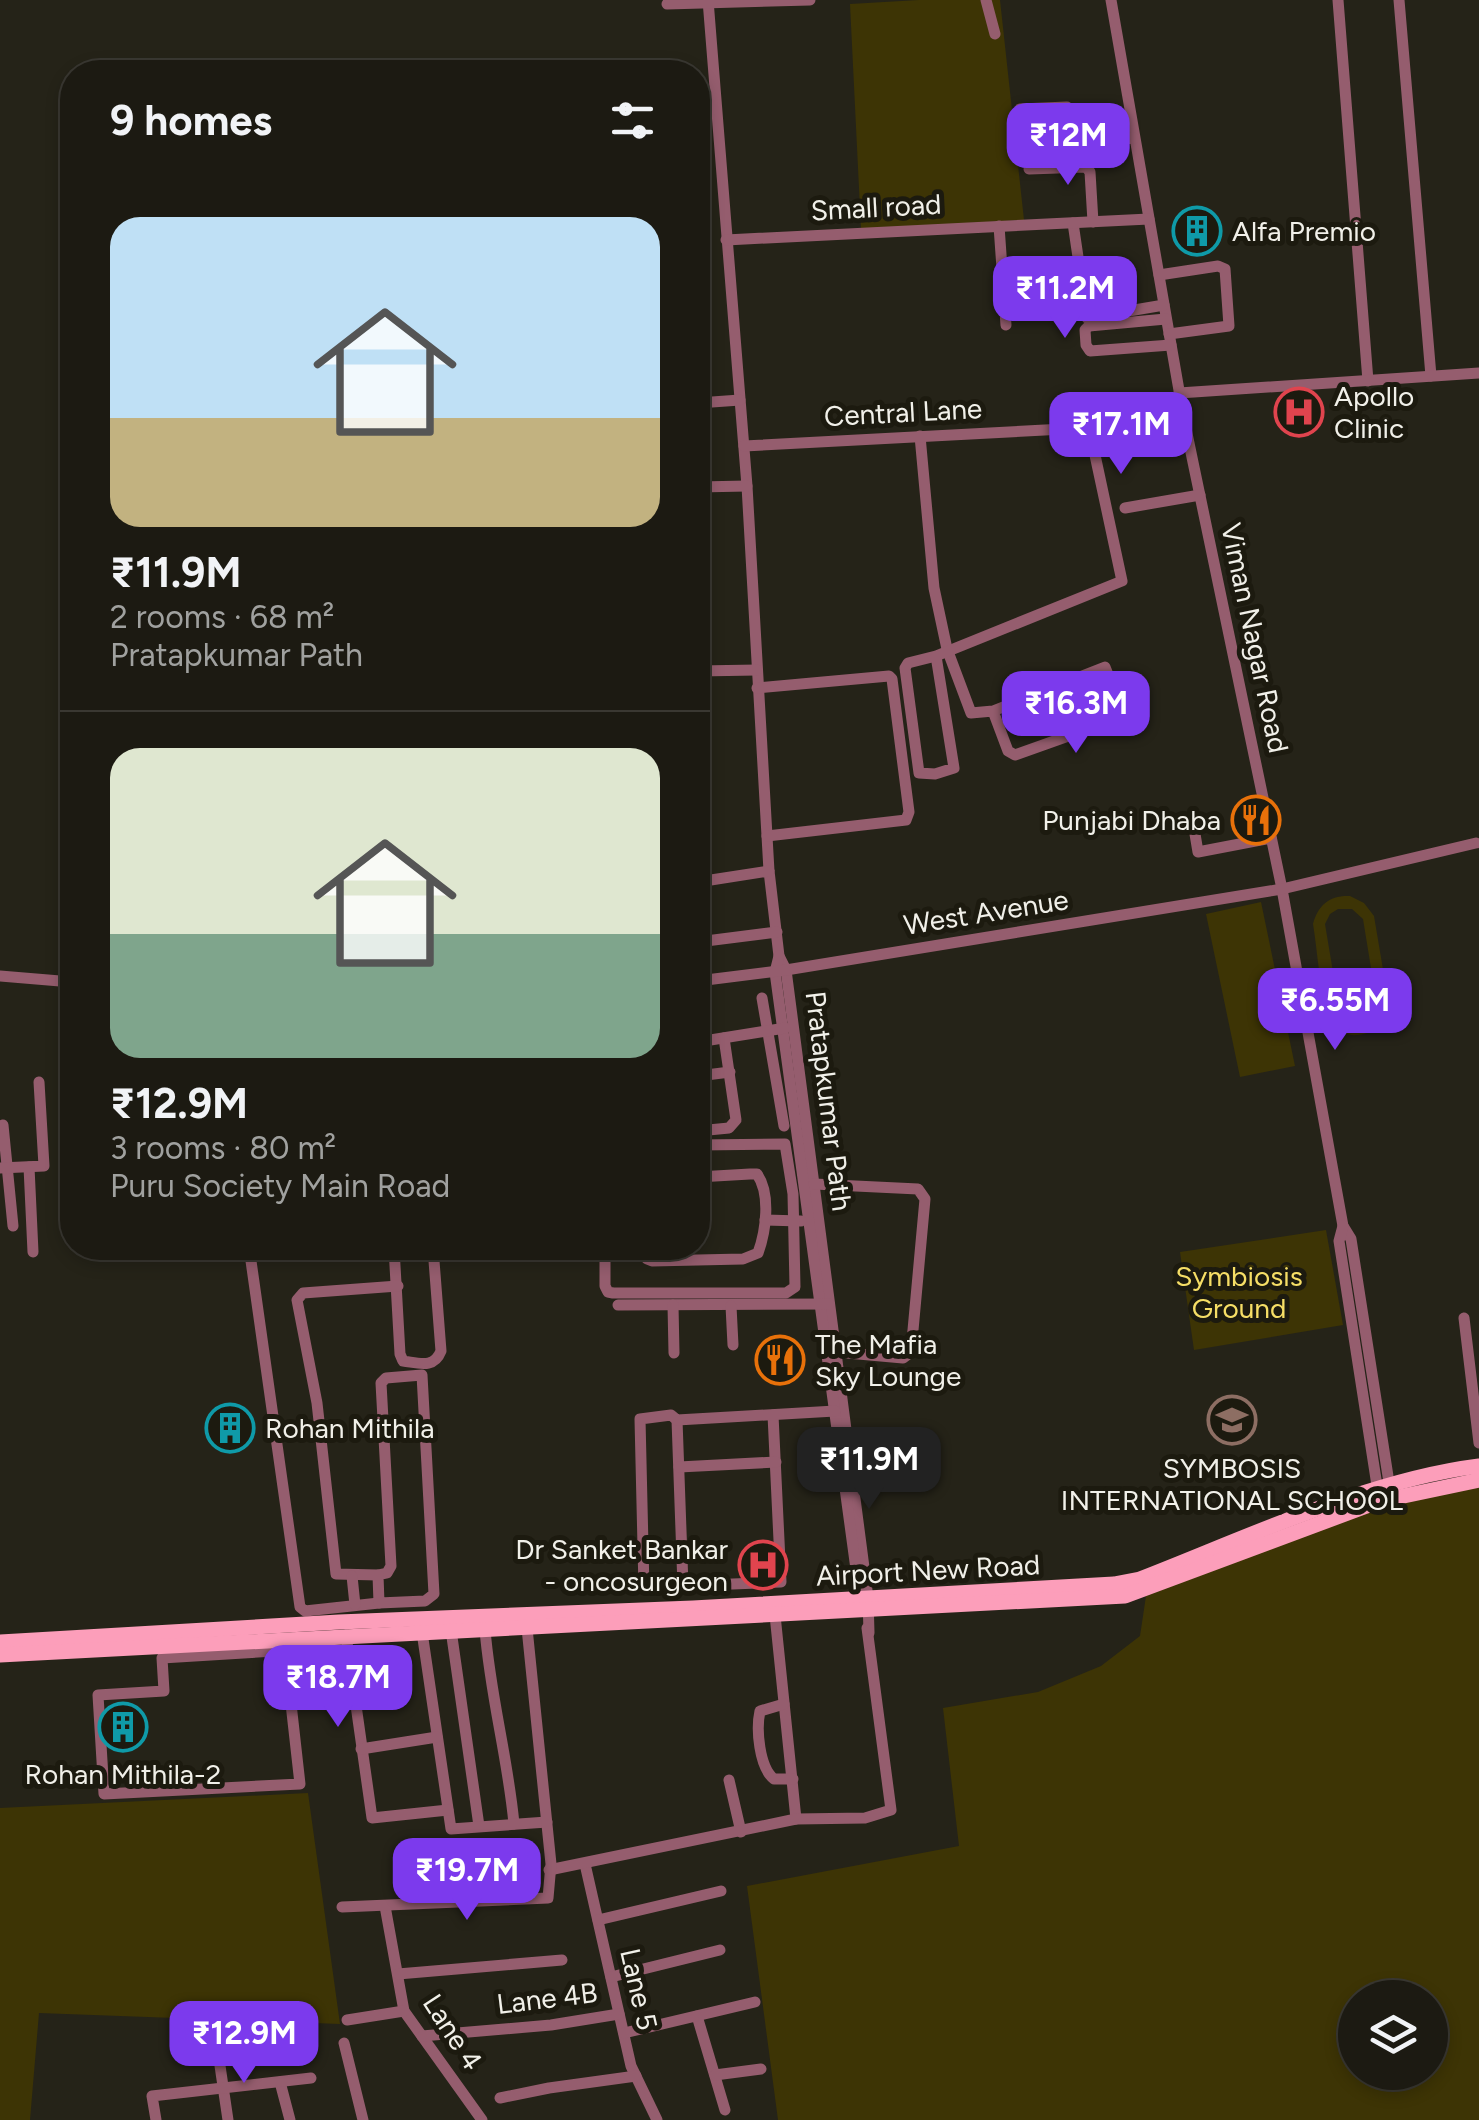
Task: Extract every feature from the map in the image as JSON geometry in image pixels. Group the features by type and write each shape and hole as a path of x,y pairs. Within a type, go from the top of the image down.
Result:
{"main road":[{"name":"Airport New Road","path":"0,1655 293,1644 346,1635 776,1616 1124,1583 1384,1493 1428,1474 1479,1466"},
{"name":"Airport New Road","path":"1384,1493 1479,1480"},
{"name":"Airport New Road","path":"0,1642 338,1622 865,1605"}],"street":[{"path":"667,4 810,0"},
{"path":"986,0 995,34"},
{"name":"Viman Nagar Road","path":"1111,0 1179,393 1282,889 1344,1226 1339,1240 1384,1493"},
{"path":"1338,0 1368,380"},
{"path":"1400,0 1431,376"},
{"path":"708,2 747,486 769,871 777,932 710,940"},
{"path":"1020,108 1067,107 1070,139 1077,144 1134,138"},
{"path":"1029,169 1086,167 1090,172 1093,222"},
{"name":"Small road","path":"726,240 1148,219"},
{"path":"1073,223 1087,318 1164,305"},
{"path":"1000,226 1006,325"},
{"path":"1158,275 1218,266 1224,269 1231,323 1170,339 1090,351 1086,345 1085,330 1089,326 1166,319"},
{"path":"1179,393 1479,372"},
{"path":"710,401 740,400"},
{"name":"Central Lane","path":"744,446 1184,419"},
{"path":"920,436 934,588 942,652 954,768 935,774 918,773 905,668 908,663 942,652 1122,581 1089,427"},
{"path":"710,487 747,486"},
{"path":"1125,508 1200,495"},
{"path":"942,652 971,713 993,711 1105,668 1121,707 1116,719 1015,755 1008,751 993,711"},
{"path":"710,671 756,670"},
{"path":"757,688 889,676 909,812 906,820 767,836"},
{"path":"1194,828 1198,852 1271,838"},
{"name":"West Avenue","path":"710,980 1282,889 1476,843"},
{"path":"710,880 769,871"},
{"name":"Pratapkumar Path","path":"777,932 784,1028 814,1184 835,1411 843,1438"},
{"name":"Pratapkumar Path","path":"781,971 804,1139 810,1222 836,1352 843,1438 892,1810 865,1818 796,1819"},
{"path":"0,976 60,981"},
{"path":"762,998 784,1126"},
{"path":"710,1040 784,1028"},
{"path":"710,1129 734,1126 724,1038"},
{"path":"710,1074 730,1072"},
{"path":"5,1168 44,1166 39,1082"},
{"path":"1,1119 13,1226"},
{"path":"605,1260 605,1286 613,1294 786,1293 795,1287 790,1161 785,1144 710,1145"},
{"path":"29,1167 33,1252"},
{"path":"710,1176 757,1174 762,1180 765,1220 763,1240 752,1258 710,1259"},
{"path":"814,1184 918,1189 925,1200 911,1352 903,1358 836,1352"},
{"path":"765,1220 810,1222"},
{"path":"251,1260 300,1607 306,1611 424,1601 434,1594 425,1370"},
{"path":"395,1260 400,1354 404,1361 425,1370"},
{"path":"398,1286 303,1293 296,1300 317,1403 336,1574 378,1575 387,1573 390,1566 381,1383 386,1378 425,1370 440,1351 434,1260"},
{"path":"650,1260 685,1260"},
{"path":"618,1305 826,1304"},
{"path":"673,1305 674,1353"},
{"path":"732,1306 733,1345"},
{"path":"1464,1318 1475,1373 1479,1443"},
{"path":"677,1420 835,1411"},
{"path":"644,1589 638,1421 672,1415 677,1420 680,1466 683,1586 781,1582 773,1414"},
{"path":"680,1466 776,1462"},
{"path":"378,1575 380,1603"},
{"path":"352,1576 356,1605"},
{"path":"549,1870 796,1819 776,1616"},
{"path":"342,1907 548,1898 551,1864 528,1628"},
{"path":"485,1629 492,1697 508,1764 514,1824"},
{"path":"452,1630 479,1826"},
{"path":"422,1632 451,1828 547,1822"},
{"path":"346,1635 372,1818 448,1810"},
{"path":"293,1644 293,1658 287,1668 300,1784 104,1794 98,1695 164,1691 162,1658 293,1644"},
{"path":"784,1704 760,1711 760,1735 769,1777 793,1779"},
{"path":"361,1749 437,1737"},
{"path":"728,1780 741,1832"},
{"name":"Lane 5","path":"585,1864 624,2034 636,2076 658,2120"},
{"path":"598,1920 721,1891"},
{"name":"Lane 4","path":"385,1906 404,2011 482,2120"},
{"path":"611,1977 720,1950"},
{"path":"398,1974 562,1960"},
{"path":"624,2034 755,2002"},
{"path":"347,2020 404,2011"},
{"name":"Lane 4B","path":"422,2036 551,2025 619,2014"},
{"path":"697,2016 725,2110"},
{"path":"344,2043 363,2120"},
{"path":"220,2059 228,2120"},
{"path":"715,2074 761,2069"},
{"path":"500,2098 636,2076"},
{"path":"156,2120 152,2096 311,2078"},
{"path":"280,2082 290,2120"}],"green space":[{"path":"1000,0 1024,220 861,229 850,4"},
{"path":"1350,896 1364,903 1374,916 1389,1005 1380,1026 1360,1035 1340,1031 1330,1021 1313,924 1326,902","holes":["1338,909 1352,909 1363,919 1377,1005 1373,1016 1360,1024 1346,1021 1340,1014 1325,924"]},
{"path":"1261,902 1295,1066 1240,1077 1206,914"},
{"name":"Symbiosis Ground","path":"1326,1230 1343,1325 1194,1350 1180,1252"},
{"path":"1479,1485 1479,2120 778,2120 747,1886 959,1846 943,1708 1038,1692 1101,1666 1140,1636 1146,1596 1404,1498"},
{"path":"308,1793 340,2024 39,2013 30,2120 0,2120 0,1808"}],"place":[{"name":"Alfa Premio","path":"1197,231"},
{"name":"Apollo Clinic","path":"1299,412"},
{"name":"Punjabi Dhaba","path":"1256,820"},
{"name":"The Mafia Sky Lounge","path":"780,1360"},
{"name":"SYMBOSIS INTERNATIONAL SCHOOL","path":"1232,1420"},
{"name":"Rohan Mithila","path":"230,1428"},
{"name":"Dr Sanket Bankar - oncosurgeon","path":"763,1565"},
{"name":"Rohan Mithila-2","path":"123,1727"}]}
